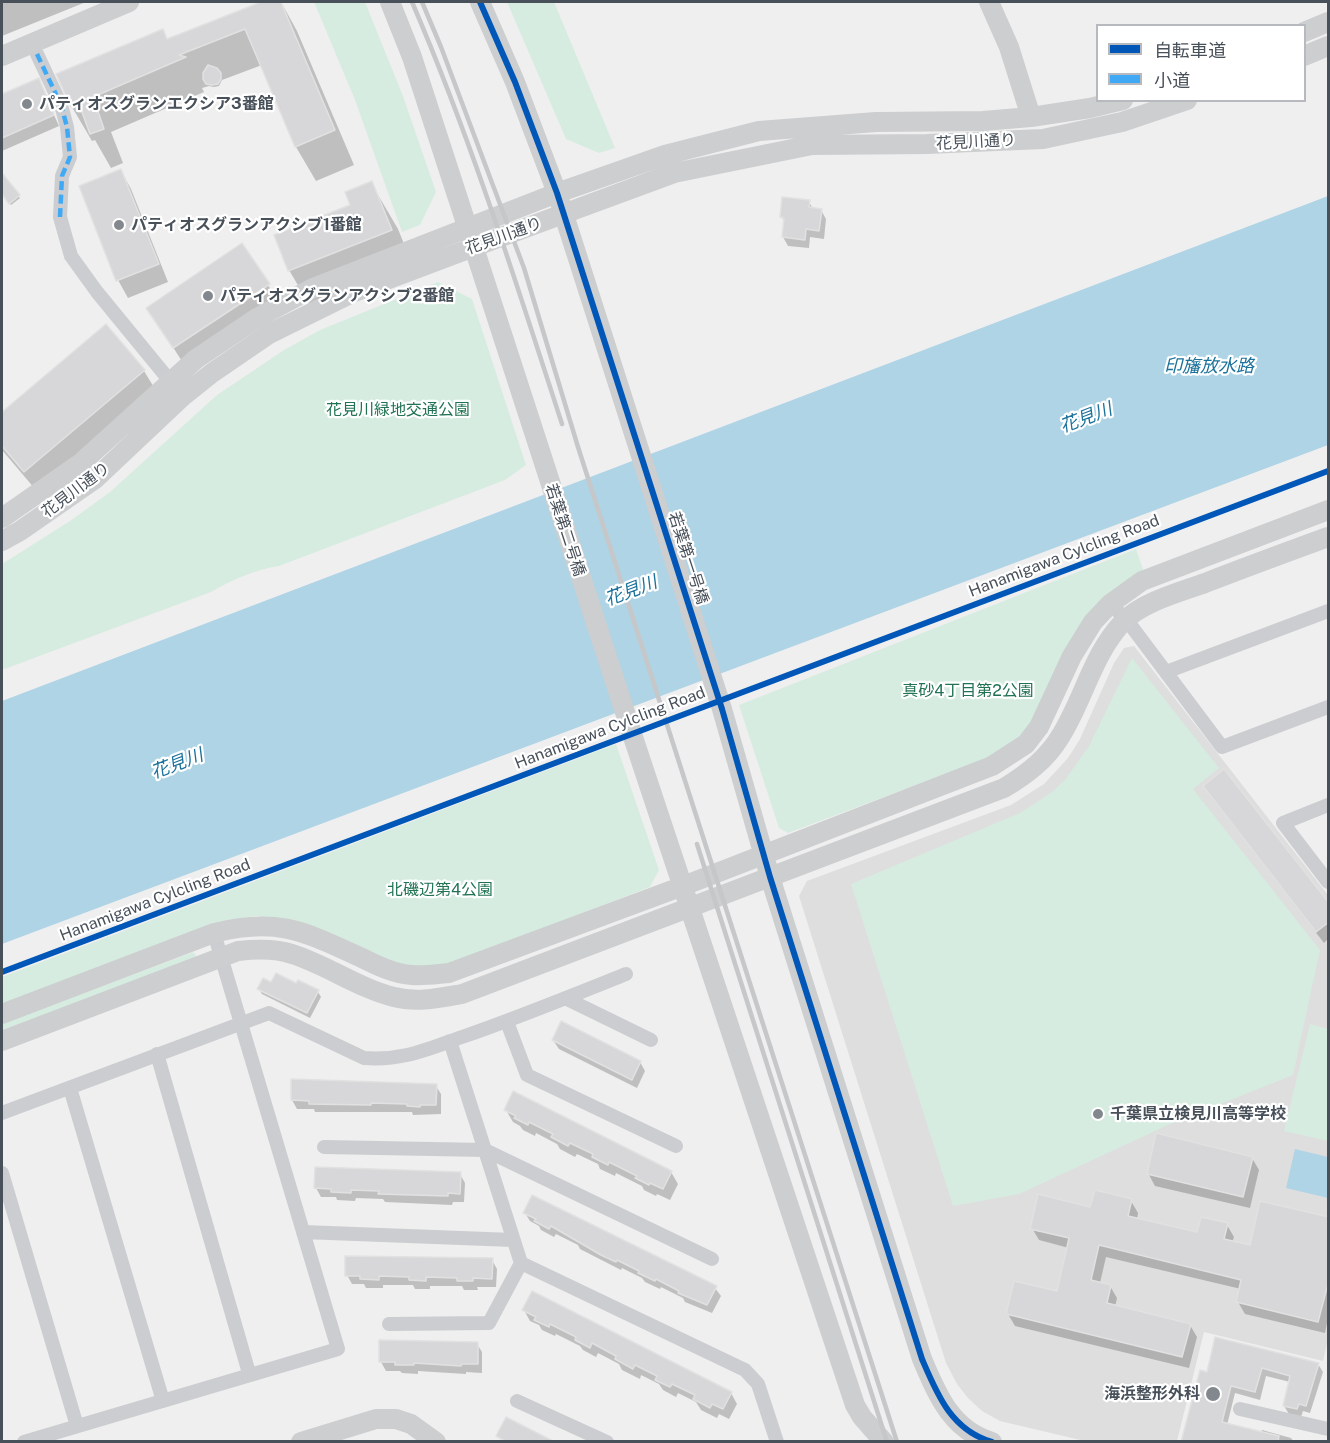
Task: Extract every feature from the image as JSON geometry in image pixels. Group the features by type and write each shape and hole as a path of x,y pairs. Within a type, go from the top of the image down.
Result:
{"street":[{"path":"2,56 129,2"},
{"name":"若葉第二号橋","path":"390,2 412,57 635,743 855,1405 862,1418 884,1442"},
{"name":"若葉第一号橋","path":"480,2 515,82 564,214 722,709 770,877 922,1359 946,1409 980,1438 992,1442"},
{"path":"989,2 1009,47"},
{"path":"999,2 1009,47 1031,117"},
{"path":"1306,32 1329,22"},
{"path":"1306,56 1329,46"},
{"path":"37,54 61,105 67,127 70,157 62,176 60,217 72,256 97,292 170,381"},
{"name":"花見川通り","path":"2,518 81,463 196,358 257,318 313,288 557,193 665,156 759,131 876,122 983,121 1031,117 1116,102"},
{"name":"花見川通り","path":"2,541 95,479 182,397 212,373 269,334 352,293 474,247 674,173 812,145 927,144 1043,139 1122,122 1181,102"},
{"path":"2,1014 214,933 255,926 295,929 383,968 411,975 449,973 683,886 992,766 1026,744 1039,727 1072,656 1093,622 1110,604 1142,581 1329,510"},
{"path":"2,1041 238,951 258,949 292,954 374,991 396,997 427,1000 462,994 691,908 1004,788 1024,777 1046,757 1061,737 1093,667 1111,636 1126,619 1153,602 1329,537"},
{"path":"1110,604 1126,619 1222,747 1329,707"},
{"path":"1166,672 1329,610"},
{"path":"1329,805 1283,823 1329,882"},
{"path":"24,1442 338,1348 214,933"},
{"path":"2,1113 269,1013 364,1058 404,1057 507,1022 626,974"},
{"path":"565,998 651,1040"},
{"path":"507,1022 527,1075 676,1146"},
{"path":"450,1041 521,1263 745,1370 758,1384 777,1442"},
{"path":"157,1054 249,1373"},
{"path":"70,1088 163,1401"},
{"path":"324,1147 485,1150 712,1259"},
{"path":"2,1173 77,1426"},
{"path":"303,1232 513,1240"},
{"path":"389,1324 489,1323 521,1263"},
{"path":"517,1401 607,1442"},
{"path":"1240,1409 1329,1429"},
{"path":"301,1442 376,1419 396,1419 411,1424 436,1442"}],"shaded area":[{"name":"千葉県立検見川高等学校","path":"1134,646 1328,895 1328,1339 1323,1361 1204,1332 1177,1441 1085,1441 1000,1421 982,1411 957,1384 946,1363 799,896 807,881 1011,805 1044,784 1068,758 1080,739 1114,663 1124,648"}],"green space":[{"path":"314,2 365,2 403,96 436,192 420,225 402,232 355,100"},
{"path":"507,2 554,2 615,148 599,153 566,139"},
{"name":"花見川緑地交通公園","path":"438,282 472,299 526,465 505,480 279,566 244,576 211,592 2,670 2,564 70,521 110,492 217,395 284,350 320,330"},
{"name":"真砂4丁目第2公園","path":"1136,549 1144,572 1110,593 1025,736 1004,752 788,833 779,828 739,705"},
{"path":"1132,658 1219,768 1193,789 1320,950 1293,1075 1168,1125 1019,1194 953,1206 851,884 1020,813 1052,792 1065,780 1089,746"},
{"name":"北磯辺第4公園","path":"616,744 659,870 650,887 444,967 415,968 379,957 297,923 256,916 211,923 210,929 2,1008 2,977"},
{"path":"193,952 196,955 195,959 2,1032 2,1024"},
{"path":"1310,1024 1328,1029 1328,1141 1284,1131"}],"water":[{"name":"印旛放水路","path":"1328,196 1328,445 2,944 2,701"},
{"path":"1295,1149 1328,1157 1328,1198 1286,1188"}],"building":[{"path":"261,2 281,2 335,130 295,147 245,29 179,55 186,57 93,97 104,129 90,134 79,104 71,107 56,74 163,29 167,39"},
{"path":"208,65 217,68 221,73 218,84 206,84 203,79 203,73"},
{"name":"パティオスグランエクシア3番館","path":"39,78 54,115 2,138 2,94"},
{"name":"パティオスグランアクシブ1番館","path":"121,169 159,264 116,281 79,186"},
{"path":"2,173 20,195 9,204 2,194"},
{"path":"372,181 392,230 288,271 274,235 350,205 345,192"},
{"path":"782,197 810,200 809,207 822,209 819,231 806,229 805,240 782,237 784,218 780,217"},
{"name":"パティオスグランアクシブ2番館","path":"242,243 270,284 173,348 146,308"},
{"path":"106,324 145,370 24,472 2,446 2,412"},
{"path":"1224,769 1329,903 1329,922 1316,932 1203,786"},
{"path":"276,973 296,983 298,980 319,990 307,1013 257,989 263,978 271,982"},
{"path":"561,1021 641,1061 632,1080 552,1040"},
{"path":"291,1079 437,1084 436,1105 420,1105 420,1107 407,1106 407,1104 371,1103 371,1105 309,1104 309,1101 291,1100"},
{"path":"513,1091 672,1171 663,1189 635,1178 637,1176 609,1162 608,1165 592,1157 593,1154 570,1143 568,1146 551,1137 553,1134 529,1122 528,1125 514,1118 516,1116 504,1110"},
{"path":"1156,1133 1253,1157 1243,1197 1147,1174"},
{"path":"315,1167 461,1172 460,1194 448,1193 448,1196 378,1194 379,1191 351,1190 351,1193 331,1192 331,1189 314,1188"},
{"path":"1095,1190 1132,1199 1128,1216 1197,1232 1201,1217 1228,1223 1224,1239 1250,1245 1260,1201 1329,1217 1329,1280 1318,1322 1236,1302 1241,1280 1099,1245 1091,1280 1111,1285 1107,1303 1191,1324 1182,1357 1006,1314 1014,1281 1057,1291 1069,1238 1030,1229 1038,1194 1090,1207"},
{"path":"532,1195 717,1286 707,1305 678,1293 679,1291 656,1279 655,1281 638,1273 639,1271 617,1260 616,1262 601,1255 551,1226 549,1229 534,1221 536,1219 523,1213"},
{"path":"345,1256 493,1258 492,1279 473,1278 473,1281 457,1281 457,1278 426,1277 426,1281 409,1280 409,1277 379,1276 379,1280 360,1279 360,1276 345,1276"},
{"path":"532,1291 732,1392 723,1409 712,1404 710,1408 693,1399 695,1395 672,1384 670,1387 655,1380 657,1376 635,1365 633,1369 615,1359 616,1356 592,1343 590,1348 575,1340 576,1337 550,1324 549,1327 534,1320 536,1317 522,1310"},
{"path":"1215,1337 1319,1363 1306,1406 1299,1404 1297,1409 1283,1406 1290,1376 1262,1368 1255,1392 1231,1386 1222,1422 1279,1436 1278,1442 1181,1442 1200,1370 1207,1372"},
{"path":"379,1340 478,1342 478,1364 395,1365 395,1362 379,1362"},
{"path":"506,1417 555,1442 506,1442 496,1436"}],"railway":[{"path":"412,2 473,158 562,424"},
{"path":"422,2 524,268 578,447 897,1442"},
{"path":"697,844 887,1442"}],"marked path":[{"path":"37,54 61,105 67,127 70,157 62,176 60,217"}],"cycle path":[{"name":"Hanamigawa Cylcling Road","path":"480,2 515,82 557,193 722,709 770,877 922,1359 940,1397 956,1420 966,1429 992,1442"},
{"name":"Hanamigawa Cylcling Road","path":"2,972 1328,471"}],"place":[{"name":"パティオスグランエクシア3番館","path":"27,104"},
{"name":"パティオスグランアクシブ1番館","path":"119,225"},
{"name":"パティオスグランアクシブ2番館","path":"208,296"},
{"name":"千葉県立検見川高等学校","path":"1098,1114"},
{"name":"海浜整形外科","path":"1213,1394"}],"water label":[{"name":"花見川","path":"1086,418"},
{"name":"花見川","path":"631,591"},
{"name":"花見川","path":"177,764"}]}
